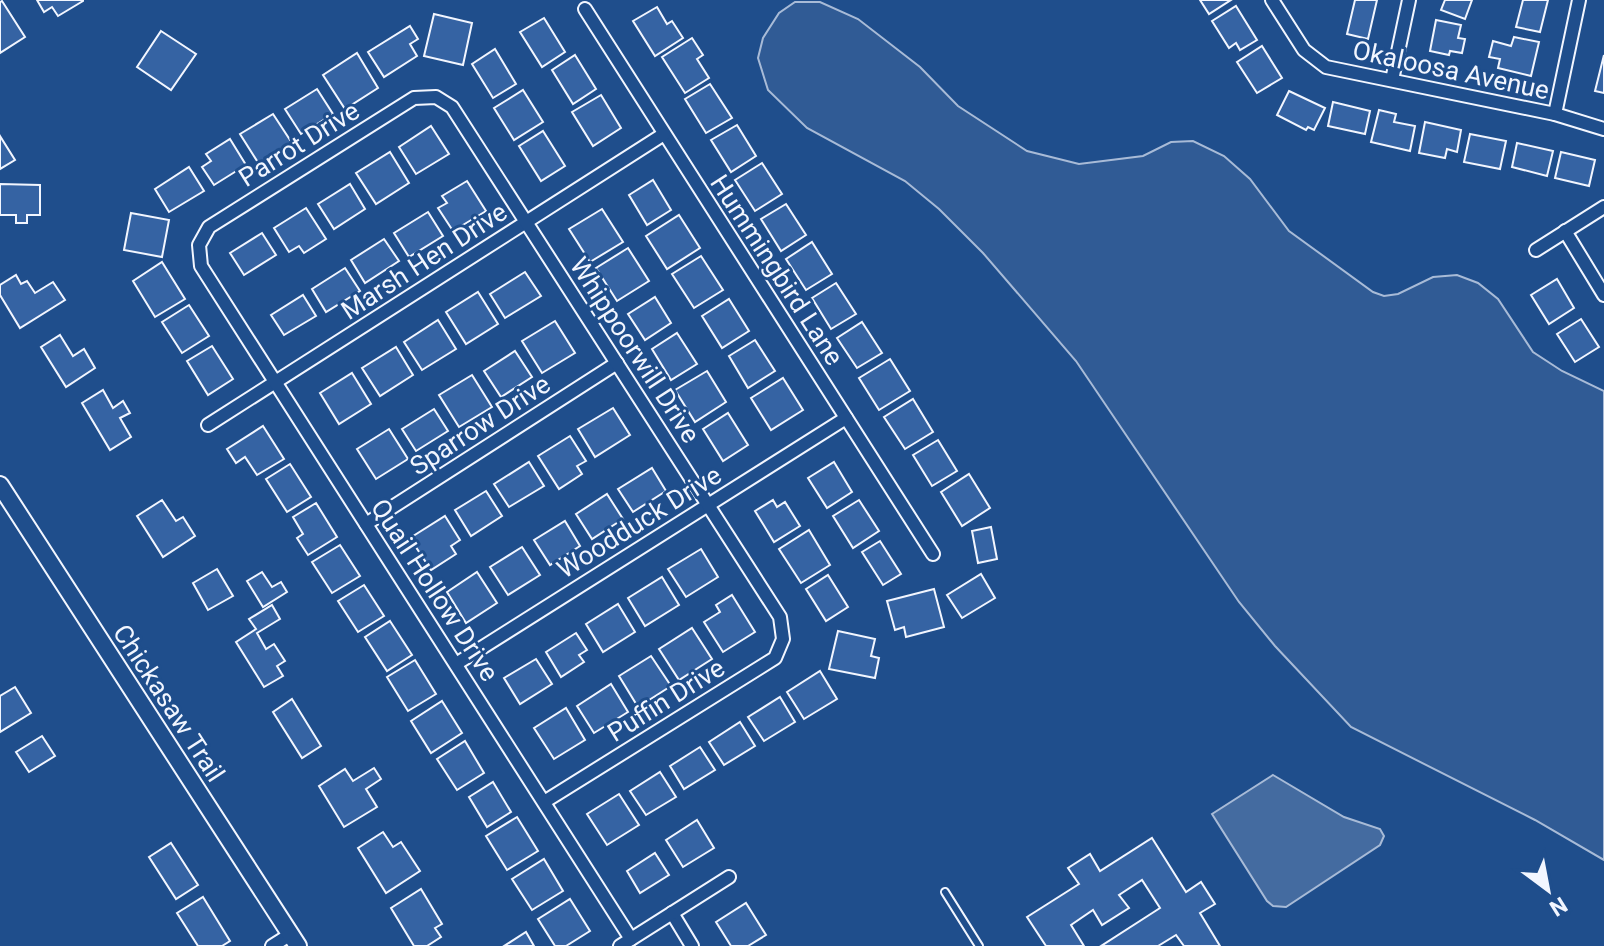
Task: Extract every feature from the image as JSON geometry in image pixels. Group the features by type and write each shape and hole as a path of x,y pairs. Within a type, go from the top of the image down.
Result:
{"street":[{"name":"Okaloosa Avenue","path":"1272,0 1304,50 1326,67 1555,114 1604,129"},
{"path":"1392,80 1409,0"},
{"path":"1555,114 1579,0"},
{"name":"Hummingbird Lane","path":"585,9 933,554"},
{"name":"Parrot Drive","path":"201,266 199,245 209,227 414,98 436,97 452,107"},
{"name":"Whippoorwill Drive","path":"452,107 780,617"},
{"name":"Marsh Hen Drive","path":"208,425 664,134"},
{"path":"1536,250 1604,207"},
{"path":"1565,231 1604,295"},
{"name":"Quail Hollow Drive","path":"201,266 544,802 625,942"},
{"name":"Sparrow Drive","path":"366,524 617,363"},
{"name":"Woodduck Drive","path":"456,664 846,418"},
{"name":"Chickasaw Trail","path":"0,485 294,940"},
{"name":"Puffin Drive","path":"544,802 775,658 783,639 780,617"},
{"path":"625,942 729,877"},
{"path":"672,913 692,946"},
{"path":"272,946 294,940"}],"lane":[{"path":"945,892 979,946"}],"shaded area":[{"path":"795,2 820,2 858,19 920,67 958,106 1027,151 1079,164 1143,156 1171,142 1193,141 1224,156 1250,179 1289,231 1373,292 1384,296 1398,294 1433,277 1457,275 1478,283 1498,299 1533,352 1562,371 1604,391 1604,860 1535,820 1351,727 1275,646 1239,602 1076,361 983,253 939,209 905,181 807,128 768,90 758,58 763,38 779,13"},
{"path":"1273,775 1344,817 1380,829 1384,836 1380,845 1286,907 1273,906 1267,901 1212,814"}],"building":[{"path":"37,0 83,1 58,16 52,7 44,12"},
{"path":"1200,0 1231,0 1209,14"},
{"path":"1355,0 1377,0 1368,39 1347,34"},
{"path":"1445,0 1472,0 1465,19 1441,10"},
{"path":"1523,0 1548,0 1540,32 1516,27"},
{"path":"0,2 25,37 0,53"},
{"path":"1236,6 1257,40 1240,50 1236,43 1229,48 1212,21"},
{"path":"657,7 667,24 672,21 683,38 655,56 633,21"},
{"path":"434,14 472,23 463,65 424,56"},
{"path":"544,18 565,52 542,67 520,32"},
{"path":"1436,20 1461,25 1458,38 1465,39 1462,53 1450,51 1449,55 1430,51"},
{"path":"410,26 418,39 410,44 417,56 384,77 368,52"},
{"path":"161,31 196,54 171,90 137,67"},
{"path":"1514,37 1539,42 1531,76 1498,68 1500,59 1489,57 1493,41 1511,46"},
{"path":"692,38 703,55 697,59 709,78 685,93 662,57"},
{"path":"1262,46 1282,78 1257,93 1237,62"},
{"path":"495,49 516,84 493,98 472,64"},
{"path":"357,53 378,88 345,109 323,75"},
{"path":"575,55 596,89 573,104 552,70"},
{"path":"1604,55 1604,93 1595,91"},
{"path":"710,84 732,118 706,133 685,99"},
{"path":"317,89 333,114 301,134 285,109"},
{"path":"523,90 543,122 514,140 494,108"},
{"path":"1289,91 1325,108 1314,130 1308,127 1306,130 1277,115"},
{"path":"601,95 621,128 593,146 572,112"},
{"path":"1333,102 1370,111 1365,134 1328,126"},
{"path":"1379,110 1396,114 1394,122 1415,126 1410,151 1371,142"},
{"path":"273,114 292,143 259,164 240,134"},
{"path":"1425,122 1461,130 1457,152 1447,149 1445,158 1419,153"},
{"path":"737,125 756,156 731,172 711,140"},
{"path":"431,126 449,154 416,174 399,147"},
{"path":"543,131 565,166 541,181 519,146"},
{"path":"1470,134 1506,141 1500,169 1464,162"},
{"path":"0,136 15,160 0,169"},
{"path":"230,139 246,165 214,185 202,167 211,161 206,154"},
{"path":"1517,143 1553,151 1547,176 1512,167"},
{"path":"390,152 409,183 376,204 356,173"},
{"path":"1561,152 1595,160 1589,186 1555,178"},
{"path":"762,163 782,194 755,211 735,180"},
{"path":"189,167 204,191 169,212 155,189"},
{"path":"653,180 671,210 647,225 629,195"},
{"path":"467,181 486,211 453,231 438,208 447,203 442,196"},
{"path":"0,184 40,185 40,215 27,215 27,223 16,223 16,215 0,215"},
{"path":"350,184 365,209 334,229 318,204"},
{"path":"786,204 806,235 781,251 761,219"},
{"path":"306,208 326,239 304,253 299,246 289,252 274,228"},
{"path":"602,209 623,242 590,262 569,229"},
{"path":"428,212 443,236 409,257 394,233"},
{"path":"131,213 169,220 162,257 124,250"},
{"path":"679,215 700,248 667,269 646,236"},
{"path":"262,233 276,255 244,275 230,253"},
{"path":"384,239 399,261 365,283 351,260"},
{"path":"812,242 832,274 806,290 786,259"},
{"path":"628,248 649,281 617,301 596,268"},
{"path":"701,256 723,290 694,308 672,274"},
{"path":"162,262 185,299 155,317 133,281"},
{"path":"345,268 360,291 326,312 312,289"},
{"path":"525,272 541,296 505,318 490,294"},
{"path":"16,275 21,284 27,281 35,293 53,282 65,300 20,328 0,295 0,285"},
{"path":"1557,279 1574,308 1549,324 1531,295"},
{"path":"836,283 856,314 831,329 812,298"},
{"path":"478,292 498,324 466,344 446,312"},
{"path":"303,295 316,316 284,335 271,315"},
{"path":"655,297 671,323 645,340 628,314"},
{"path":"729,299 749,331 722,348 702,316"},
{"path":"189,305 209,336 182,353 162,322"},
{"path":"1581,319 1599,347 1575,362 1557,334"},
{"path":"438,320 456,349 422,370 404,342"},
{"path":"555,321 575,353 542,373 522,341"},
{"path":"862,322 882,353 857,368 837,338"},
{"path":"677,333 697,364 671,380 652,349"},
{"path":"60,335 73,356 84,349 95,368 66,387 41,347"},
{"path":"755,340 775,371 748,388 729,356"},
{"path":"212,346 233,379 208,395 187,361"},
{"path":"396,347 413,375 380,396 362,368"},
{"path":"515,351 532,377 501,397 484,371"},
{"path":"890,359 910,391 879,410 859,378"},
{"path":"707,371 726,402 695,422 675,390"},
{"path":"352,373 371,404 339,424 320,393"},
{"path":"472,375 492,407 459,427 439,395"},
{"path":"783,378 803,410 771,430 751,398"},
{"path":"103,390 113,408 123,401 130,413 120,418 131,437 110,450 82,403"},
{"path":"913,399 933,432 905,449 884,417"},
{"path":"613,408 630,435 595,457 578,429"},
{"path":"434,409 448,431 416,451 402,429"},
{"path":"728,413 748,445 723,461 703,429"},
{"path":"263,426 284,459 257,475 245,457 236,463 227,449"},
{"path":"389,429 408,459 376,479 357,449"},
{"path":"570,436 586,461 577,466 582,474 559,489 538,456"},
{"path":"938,440 957,471 932,486 913,455"},
{"path":"529,462 544,486 509,507 494,484"},
{"path":"834,462 852,492 827,508 808,478"},
{"path":"290,464 311,497 287,512 266,479"},
{"path":"652,468 666,491 633,512 618,489"},
{"path":"969,474 990,508 962,526 941,492"},
{"path":"486,491 502,516 471,536 455,510"},
{"path":"607,494 623,519 592,539 576,514"},
{"path":"162,500 176,521 183,517 195,536 163,557 137,516"},
{"path":"773,500 777,507 785,502 800,526 774,542 755,511"},
{"path":"859,500 879,531 853,548 833,516"},
{"path":"316,503 337,537 308,555 297,538 303,534 293,517"},
{"path":"445,516 460,540 451,546 456,554 431,570 410,538"},
{"path":"565,521 580,546 550,565 534,540"},
{"path":"991,527 997,559 978,563 972,531"},
{"path":"809,530 830,565 801,583 779,549"},
{"path":"880,541 901,574 883,585 862,552"},
{"path":"340,545 360,576 332,593 312,562"},
{"path":"522,547 540,575 508,595 490,567"},
{"path":"701,549 718,577 686,597 668,569"},
{"path":"217,569 233,596 208,610 193,583"},
{"path":"262,572 272,587 281,582 287,592 263,607 247,581"},
{"path":"477,572 497,603 466,623 447,592"},
{"path":"981,574 995,598 962,618 947,595"},
{"path":"828,575 848,607 826,621 806,589"},
{"path":"662,577 679,605 645,626 628,598"},
{"path":"364,585 384,616 358,632 338,601"},
{"path":"934,589 944,627 906,637 904,627 895,630 887,601"},
{"path":"732,595 755,632 723,652 704,622 720,612 716,605"},
{"path":"618,604 635,632 603,652 586,624"},
{"path":"272,605 280,619 257,633 266,649 274,644 285,661 277,666 283,676 264,687 236,642 256,629 249,619"},
{"path":"390,621 412,655 387,671 365,637"},
{"path":"692,628 712,659 679,680 659,649"},
{"path":"838,631 875,639 871,656 879,658 875,678 829,669"},
{"path":"576,633 587,650 579,655 584,662 561,677 546,652"},
{"path":"651,656 671,686 638,707 619,676"},
{"path":"536,659 552,684 520,704 504,678"},
{"path":"415,660 436,694 408,711 387,677"},
{"path":"820,671 837,699 804,719 787,692"},
{"path":"611,684 628,712 594,733 577,706"},
{"path":"15,687 31,713 0,732 0,696"},
{"path":"780,697 795,722 764,741 748,717"},
{"path":"292,699 321,746 302,758 273,712"},
{"path":"442,701 462,733 431,753 411,721"},
{"path":"566,708 585,740 554,759 534,728"},
{"path":"740,722 755,746 724,765 709,742"},
{"path":"42,736 55,756 29,772 16,752"},
{"path":"465,741 484,773 457,790 437,759"},
{"path":"700,747 715,770 684,789 670,766"},
{"path":"374,768 381,779 366,789 377,807 344,827 319,786 345,769 353,781"},
{"path":"660,772 676,797 646,815 630,791"},
{"path":"493,782 511,812 487,827 469,797"},
{"path":"619,794 639,825 607,845 587,814"},
{"path":"517,817 538,851 507,870 486,836"},
{"path":"697,820 714,848 683,867 666,840"},
{"path":"383,832 393,847 401,842 420,871 386,893 358,848"},
{"path":"1152,838 1186,892 1201,882 1215,904 1200,913 1220,946 1184,946 1176,935 1158,946 1101,946 1160,908 1142,880 1119,895 1129,908 1102,925 1093,910 1071,925 1084,946 1046,946 1027,917 1079,884 1068,868 1090,854 1100,871"},
{"path":"171,843 198,885 176,899 149,857"},
{"path":"655,853 669,875 640,893 627,871"},
{"path":"544,859 563,891 532,910 512,879"},
{"path":"421,889 442,924 435,928 441,937 427,946 414,946 391,908"},
{"path":"203,897 230,941 222,946 198,946 177,913"},
{"path":"570,899 590,931 566,946 555,946 538,919"},
{"path":"746,903 766,935 748,946 731,946 716,922"},
{"path":"526,932 534,946 504,946"}]}
